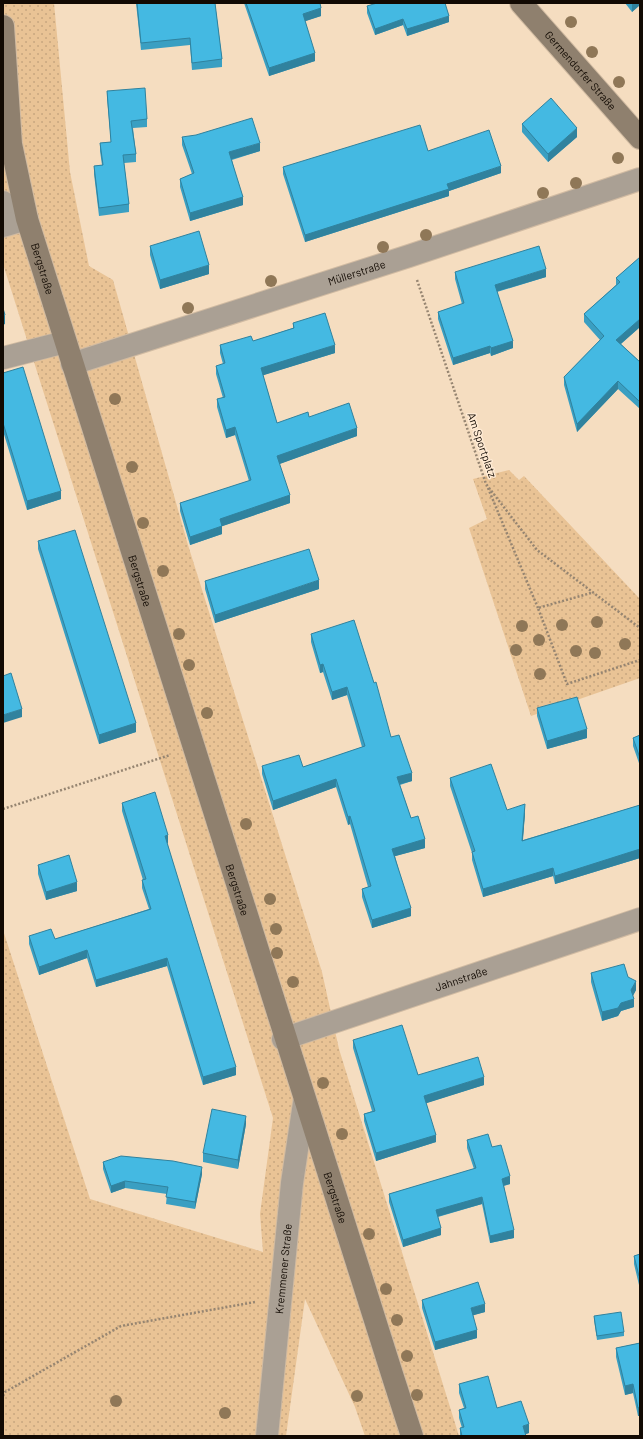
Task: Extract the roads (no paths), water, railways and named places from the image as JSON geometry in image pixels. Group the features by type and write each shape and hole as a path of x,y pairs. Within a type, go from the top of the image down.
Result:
{"street":[{"name":"Germendorfer Straße","path":"521,3 640,138"},
{"name":"Bergstraße","path":"3,26 11,144 27,219 283,1039 412,1436"},
{"name":"Müllerstraße","path":"72,364 409,256 640,179"},
{"path":"3,202 27,219"},
{"path":"3,226 27,219"},
{"path":"3,358 65,342"},
{"name":"Jahnstraße","path":"283,1039 640,919"},
{"name":"Kremmener Straße","path":"267,1436 292,1183 304,1103"}]}
